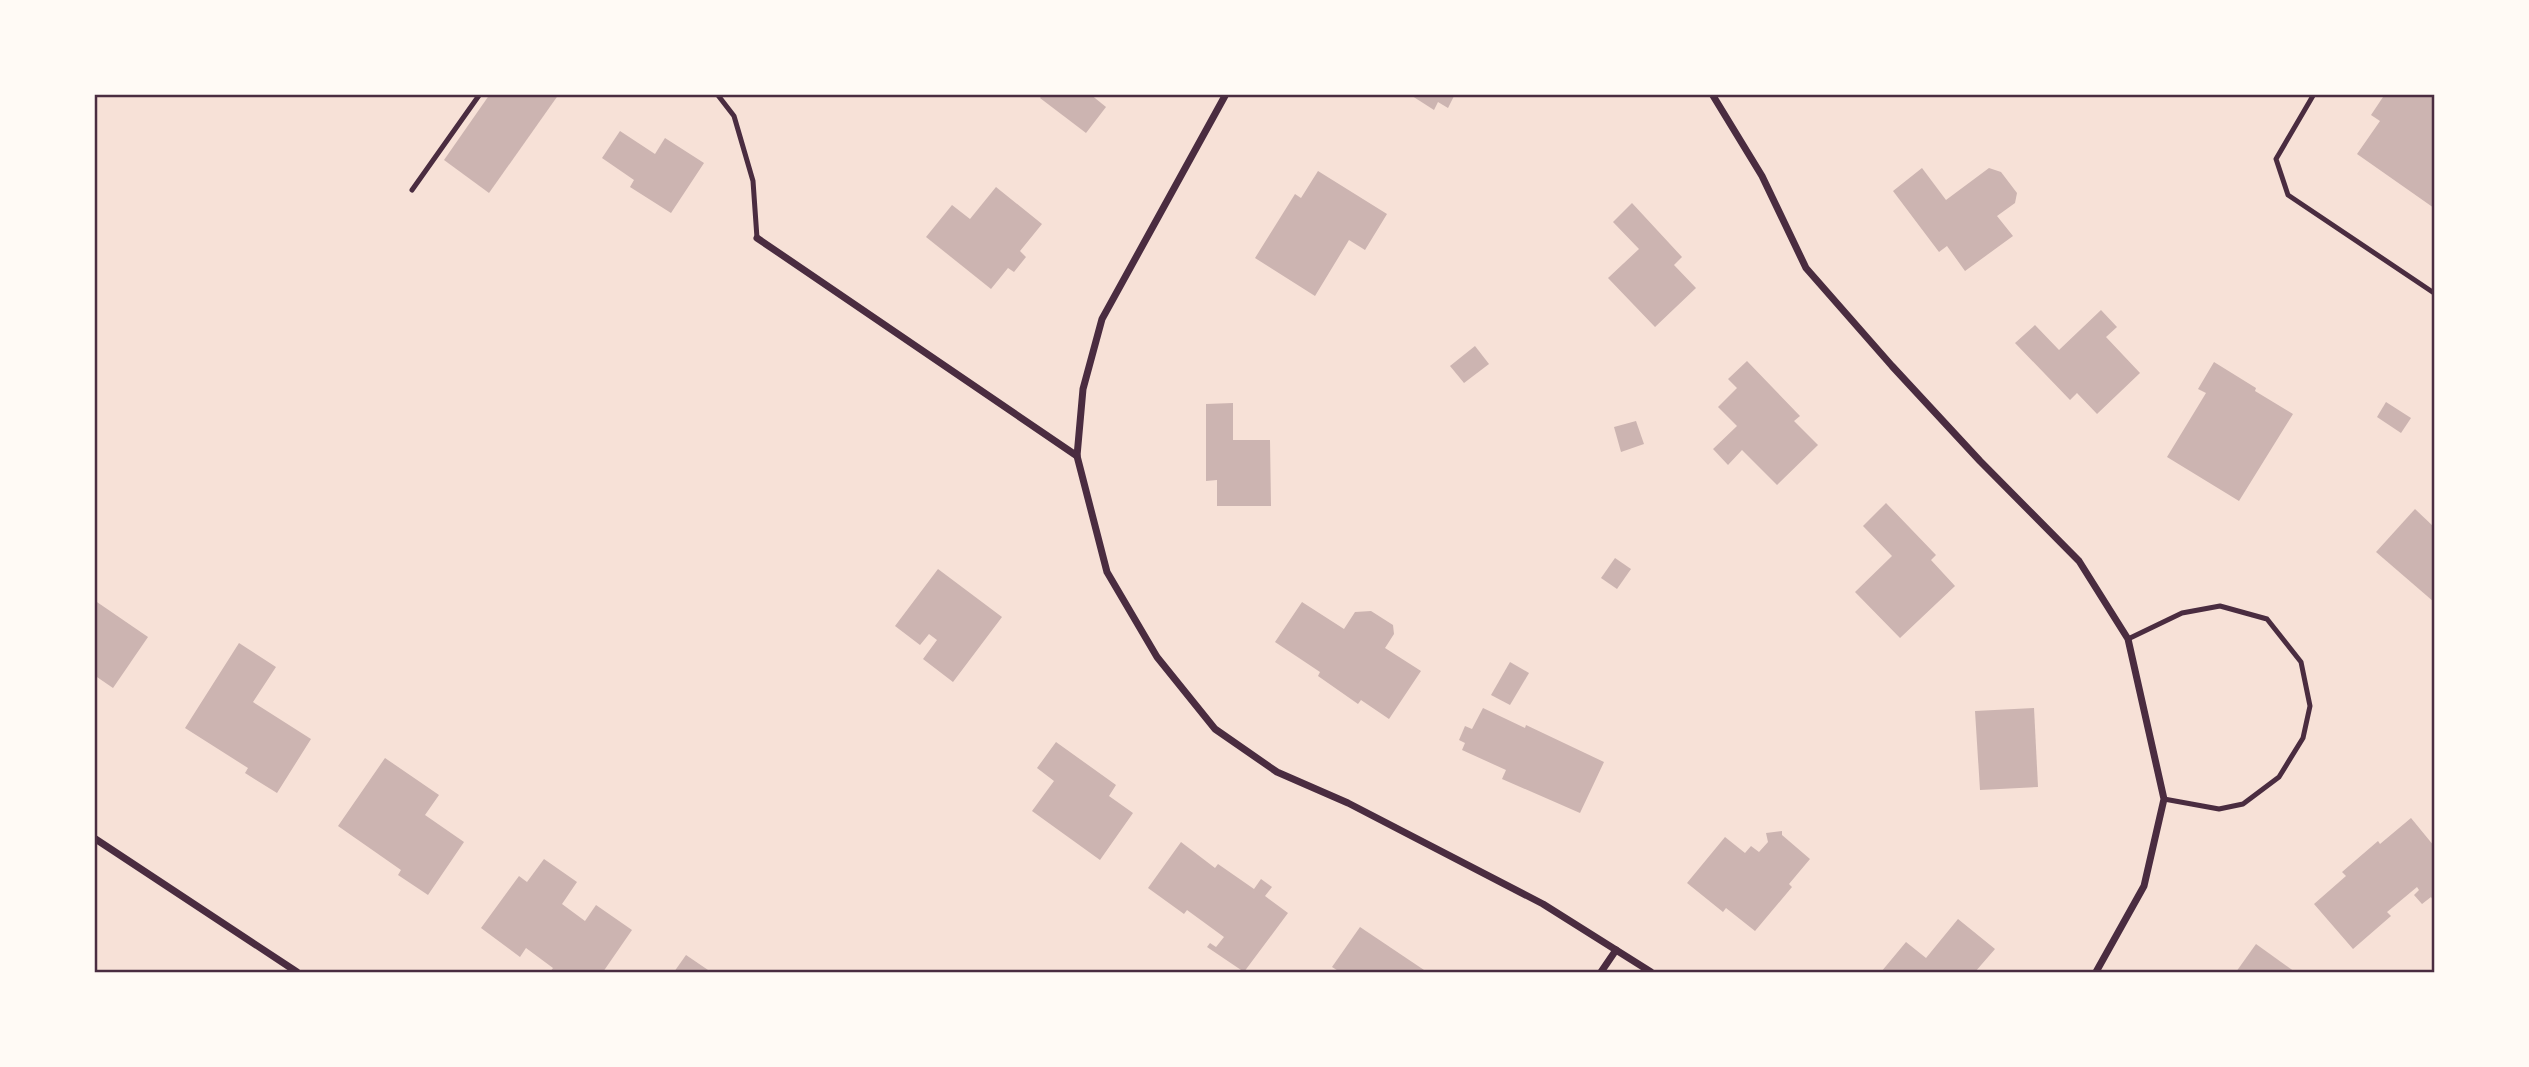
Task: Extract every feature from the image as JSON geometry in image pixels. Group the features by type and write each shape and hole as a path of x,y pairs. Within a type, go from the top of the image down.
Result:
{"street":[{"path":"1226,94 1102,319 1083,389 1077,456 1107,572 1157,657 1214,729 1277,772 1348,803 1543,904 1651,972"},
{"path":"1712,94 1762,176 1806,268 1980,461 2079,561 2128,639 2164,799 2144,886 2096,972"},
{"path":"757,238 1077,456"},
{"path":"94,838 297,972"},
{"path":"1601,972 1616,950"}],"lane":[{"path":"412,190 480,94"},
{"path":"717,94 734,117 753,181 757,238"},
{"path":"2314,94 2276,159 2288,195 2434,293"},
{"path":"2128,639 2182,614 2220,606 2267,619 2301,662 2310,706 2303,738 2279,777 2243,804 2219,809 2164,799"}],"building":[{"path":"490,94 559,94 489,193 444,160"},
{"path":"1043,94 1090,94 1106,107 1086,133 1040,98"},
{"path":"1409,94 1454,96 1448,108 1438,102 1434,110"},
{"path":"2385,94 2434,94 2434,208 2357,154 2380,121 2371,115"},
{"path":"620,131 655,154 665,138 704,163 671,213 630,187 634,180 602,158"},
{"path":"1922,168 1946,200 1989,168 2001,172 2017,193 2015,203 1997,216 2013,236 1965,271 1947,246 1939,252 1893,191"},
{"path":"1318,171 1387,214 1365,250 1349,240 1315,296 1255,258 1295,194 1301,198"},
{"path":"996,187 1042,224 1020,251 1026,257 1014,272 1008,268 991,289 926,237 952,205 970,219"},
{"path":"1632,203 1682,257 1674,265 1696,288 1655,327 1608,278 1639,249 1613,222"},
{"path":"2101,310 2117,327 2106,337 2140,373 2097,414 2077,393 2070,400 2015,343 2035,325 2059,350"},
{"path":"1475,346 1489,364 1464,383 1450,366"},
{"path":"1747,361 1800,416 1794,421 1818,445 1777,485 1742,450 1728,465 1713,449 1737,426 1718,407 1737,388 1728,379"},
{"path":"2214,362 2293,414 2239,501 2167,457 2206,393 2198,389"},
{"path":"2386,402 2411,418 2401,433 2377,417"},
{"path":"1233,403 1233,440 1270,440 1271,506 1217,506 1217,480 1206,481 1206,404"},
{"path":"1636,421 1644,444 1621,452 1614,427"},
{"path":"1886,503 1936,555 1931,560 1955,586 1900,638 1855,592 1892,556 1863,526"},
{"path":"2415,509 2434,527 2434,602 2376,552"},
{"path":"1615,558 1631,569 1617,589 1601,578"},
{"path":"938,569 1002,617 953,682 923,659 937,640 929,634 920,645 895,626"},
{"path":"94,600 148,637 113,688 94,675"},
{"path":"1302,602 1344,629 1355,612 1371,611 1393,625 1394,634 1385,648 1421,671 1389,719 1361,700 1358,704 1318,676 1320,672 1275,642"},
{"path":"239,643 276,667 253,702 311,739 277,793 245,773 248,768 185,728"},
{"path":"1510,662 1529,673 1510,705 1491,695"},
{"path":"1483,708 1604,762 1580,813 1502,779 1506,770 1462,750 1465,743 1459,740 1465,726 1472,729"},
{"path":"2034,708 2038,787 1980,790 1975,711"},
{"path":"1056,742 1116,785 1109,796 1133,813 1100,860 1032,811 1054,781 1037,768"},
{"path":"385,758 439,795 425,815 464,842 428,895 398,875 401,870 338,826"},
{"path":"2411,818 2434,846 2434,902 2431,897 2422,904 2414,895 2419,890 2417,887 2387,912 2391,916 2353,949 2314,904 2346,876 2342,872 2378,841 2380,844"},
{"path":"1782,831 1782,835 1810,859 1789,884 1792,887 1755,931 1726,908 1723,912 1687,883 1725,837 1745,853 1751,846 1759,852 1768,842 1766,833"},
{"path":"1181,842 1215,868 1218,864 1254,889 1261,879 1272,887 1265,896 1288,913 1244,972 1207,947 1210,943 1216,947 1224,937 1187,910 1184,914 1148,888"},
{"path":"544,859 577,882 562,904 585,921 596,905 632,930 603,972 550,972 553,968 526,948 520,957 481,928 519,876 527,882"},
{"path":"1958,919 1995,949 1975,972 1881,972 1906,942 1926,958"},
{"path":"1360,927 1427,972 1340,972 1332,967"},
{"path":"2256,944 2295,972 2236,972"},
{"path":"686,955 711,972 674,972"}]}
